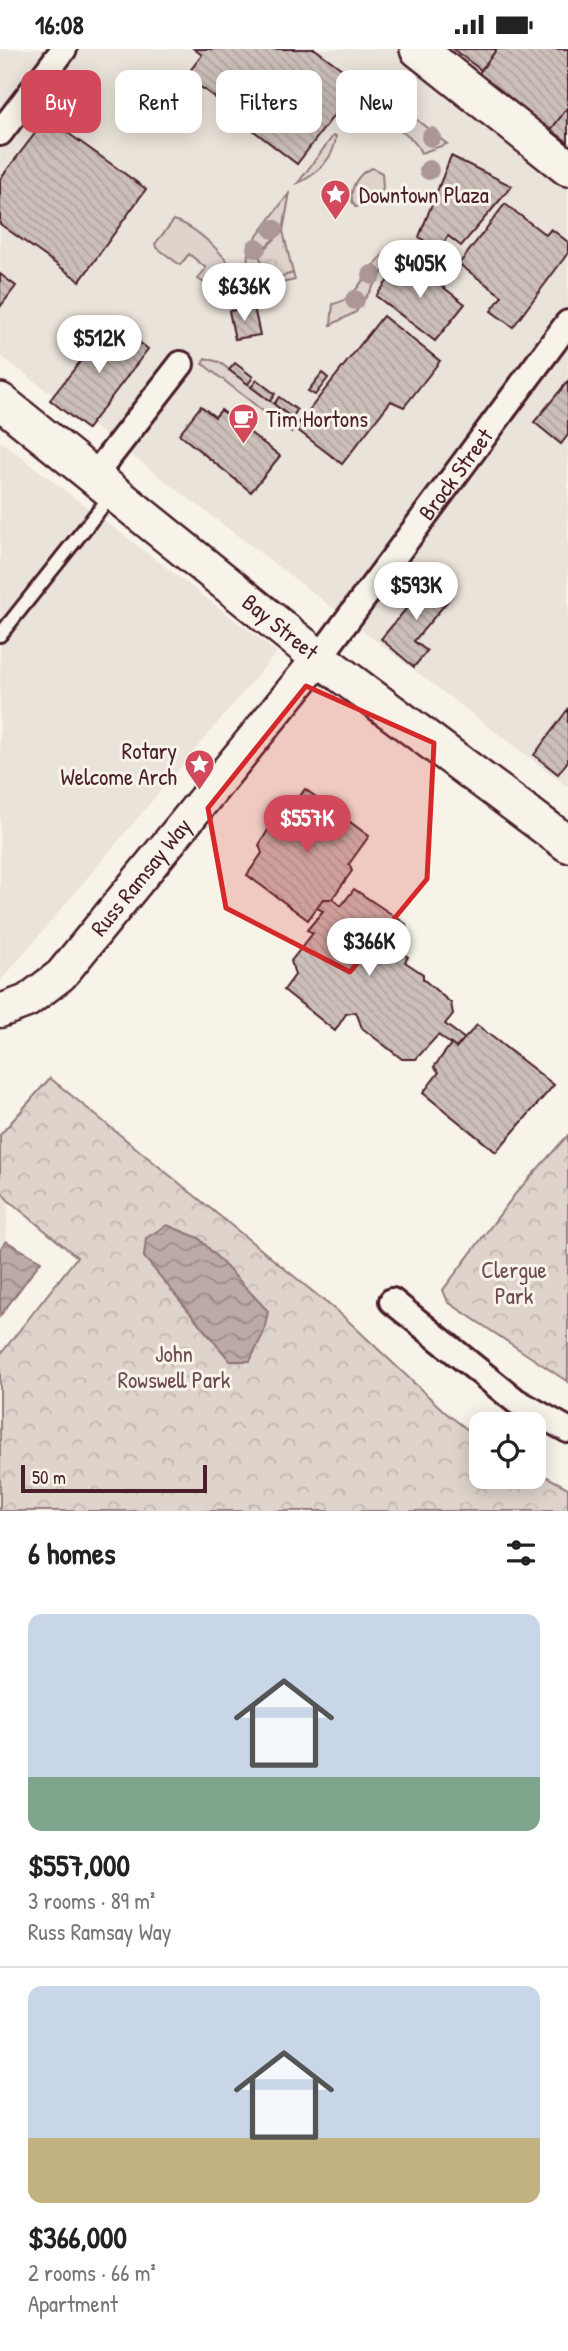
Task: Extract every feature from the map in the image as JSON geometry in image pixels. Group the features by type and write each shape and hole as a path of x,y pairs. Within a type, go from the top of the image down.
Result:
{"main road":[{"path":"418,49 568,168"},
{"name":"Bay Street","path":"0,401 319,657 564,831"}],"street":[{"path":"0,133 64,49"},
{"name":"Brock Street","path":"319,657 568,323"},
{"path":"104,483 181,364"},
{"name":"Russ Ramsay Way","path":"0,1011 27,1001 61,975 319,657"},
{"path":"392,1301 516,1401 568,1430"}],"lane":[{"path":"0,635 104,483"}],"highlighted area":[{"path":"306,686 434,743 427,879 350,972 226,908 208,808"}],"shaded area":[{"path":"0,49 568,49 568,787 0,355"},
{"path":"0,441 277,652 0,982"},
{"path":"0,1192 8,1200 6,1241 0,1249"}],"green space":[{"path":"417,120 447,144 421,153 402,133 417,133"},
{"path":"333,136 336,136 335,144 329,158 312,175 298,183"},
{"path":"372,168 382,173 383,189 373,203 355,207 352,196 354,184 362,174"},
{"path":"290,192 283,231 260,251 265,273 280,277 293,273 295,280 275,283 259,280 249,268 249,247"},
{"path":"174,220 191,228 211,243 232,270 235,278 231,284 206,284 198,279 206,268 189,254 180,265 156,247 155,244"},
{"path":"283,231 293,273 280,277 265,273 259,254"},
{"path":"391,250 394,255 356,312 331,325 333,304 350,295 375,263"},
{"path":"205,358 219,362 299,423 291,433 203,364"},
{"name":"John Rowswell Park","path":"50,1078 344,1317 446,1413 469,1431 469,1489 546,1489 546,1476 568,1488 568,1511 0,1511 0,1355 77,1257 8,1200 0,1190 0,1135"},
{"name":"Clergue Park","path":"568,1135 568,1382 448,1302 443,1290 516,1193"}],"water":[{"path":"167,1225 199,1238 268,1311 264,1332 250,1361 230,1361 144,1257 146,1238"},
{"path":"6,1241 41,1261 0,1316 0,1249"}],"building":[{"path":"194,49 315,49 343,70 336,70 336,112 322,131 322,70 216,70 216,98 202,88 202,70 191,70 202,55"},
{"path":"453,49 497,49 481,70"},
{"path":"497,49 568,49 568,107 551,130 477,76"},
{"path":"568,107 568,142 551,130"},
{"path":"35,133 68,133 146,189 80,281 0,224 0,179"},
{"path":"257,133 320,133 297,164"},
{"path":"451,156 512,186 461,246 448,236 438,251 419,237"},
{"path":"505,204 546,235 551,229 568,242 568,253 513,327 491,311 502,296 459,264"},
{"path":"405,258 465,304 435,341 376,296"},
{"path":"0,274 16,286 0,307"},
{"path":"254,307 260,335 235,339 229,311"},
{"path":"383,316 440,361 404,407 391,401 342,464 295,428"},
{"path":"112,321 148,349 87,429 50,400"},
{"path":"235,363 253,377 248,384 229,370"},
{"path":"322,373 328,378 315,395 308,391"},
{"path":"257,380 275,394 270,401 251,387"},
{"path":"568,381 568,435 561,444 534,422"},
{"path":"279,397 297,410 292,418 274,404"},
{"path":"201,406 215,417 221,410 280,456 251,492 179,434"},
{"path":"431,579 452,596 414,641 427,651 414,667 381,639"},
{"path":"568,709 568,761 558,774 534,755"},
{"path":"305,789 369,836 349,864 352,871 332,899 323,899 308,920 247,875 262,853 259,845 271,825 280,815 289,812"},
{"path":"354,889 406,924 407,935 397,949 408,957 405,962 423,974 423,979 451,1003 453,1014 445,1024 465,1039 456,1048 438,1035 416,1059 402,1059 362,1028 356,1012 346,1014 335,1031 284,990 295,975 291,961 313,933 307,930 323,911 317,908 323,899 332,899 341,906"},
{"path":"477,1025 554,1085 496,1152 423,1093 439,1072 434,1067 451,1044 456,1048"}],"place":[{"name":"Downtown Plaza","path":"336,222"},
{"name":"Tim Hortons","path":"243,446"},
{"name":"Rotary Welcome Arch","path":"200,791"}]}
